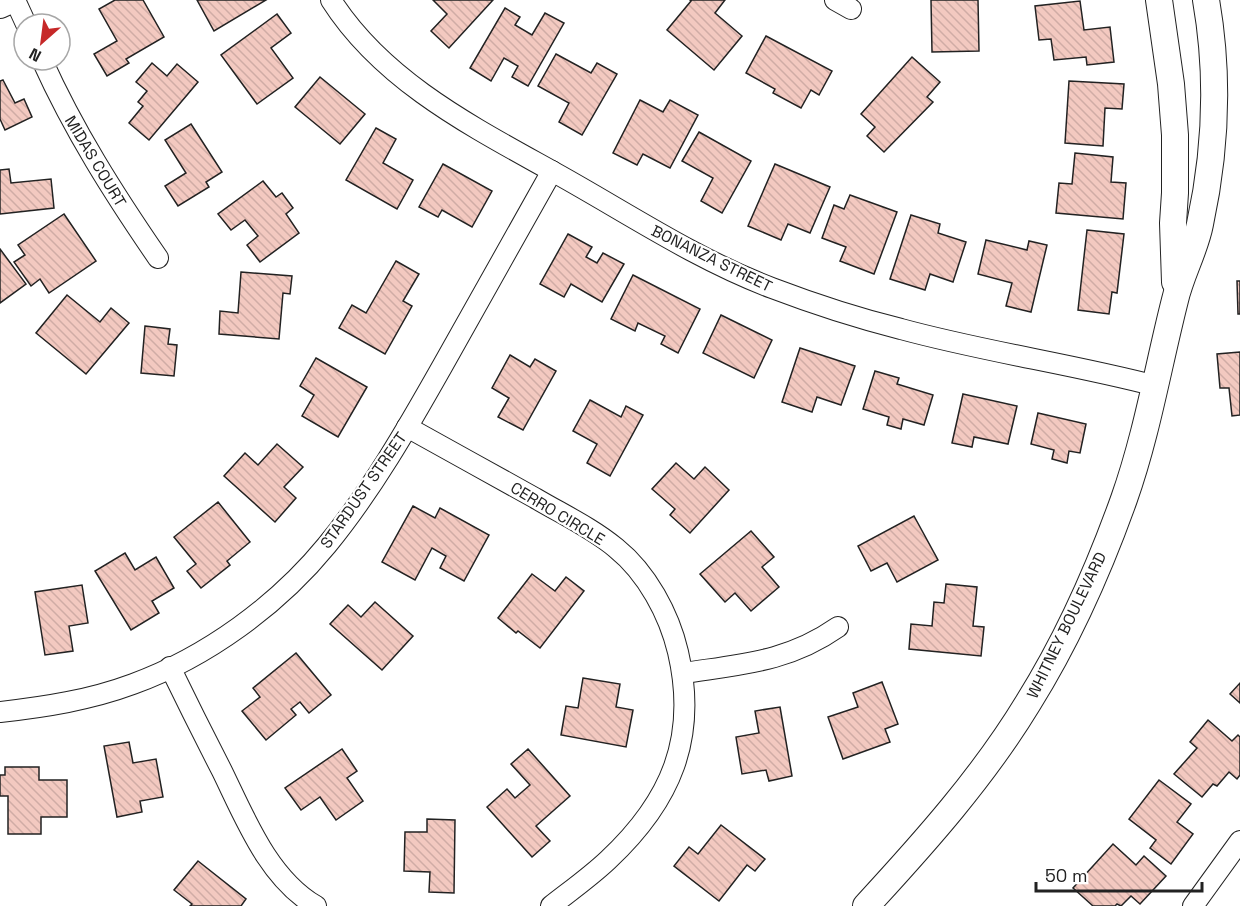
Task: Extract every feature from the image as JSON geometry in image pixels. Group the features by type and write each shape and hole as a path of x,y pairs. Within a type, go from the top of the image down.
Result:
{"street":[{"path":"0,5 13,0"},
{"name":"BONANZA STREET","path":"331,0 367,46 401,78 463,122 657,232 713,261 770,287 901,329 1156,386"},
{"name":"WHITNEY BOULEVARD","path":"1159,0 1171,84 1175,135 1173,223 1175,298"},
{"name":"WHITNEY BOULEVARD","path":"866,906 959,800 1029,702 1084,598 1124,497 1156,386 1175,298 1200,226 1213,135 1215,81 1206,0"},
{"name":"MIDAS COURT","path":"48,72 79,136 158,258"},
{"name":"STARDUST STREET","path":"0,712 85,699 134,684 210,646 284,590 326,546 364,495 407,427 552,171"},
{"name":"CERRO CIRCLE","path":"407,427 583,525 617,548 641,574 658,601 675,638 684,673 686,703 684,735 664,789 647,817 629,839 607,861 551,906"},
{"path":"684,673 768,661 820,640 838,627"},
{"path":"170,667 264,851 285,881 316,906"},
{"path":"1193,906 1240,841"}],"building":[{"path":"115,0 143,0 164,37 126,59 129,63 107,76 94,54 117,41 99,9"},
{"path":"197,0 266,0 214,31"},
{"path":"433,0 493,0 449,48 431,31 447,14"},
{"path":"690,0 725,0 715,13 742,36 714,70 667,30"},
{"path":"931,0 978,0 979,51 932,52"},
{"path":"1080,1 1084,30 1110,27 1114,62 1087,65 1086,57 1054,60 1051,39 1039,40 1035,6"},
{"path":"505,8 520,17 515,25 532,35 545,13 564,23 528,86 512,77 518,66 504,58 491,81 470,68"},
{"path":"277,14 291,33 271,48 293,78 257,104 221,55"},
{"path":"766,36 832,71 819,95 811,90 801,108 773,93 775,89 746,73"},
{"path":"556,54 591,73 597,63 617,74 582,135 559,122 569,103 538,86"},
{"path":"912,57 940,82 927,97 933,102 884,152 867,136 875,127 861,114"},
{"path":"152,63 167,76 177,64 198,82 149,140 129,123 143,106 138,102 147,91 136,82"},
{"path":"320,77 365,114 340,144 295,107"},
{"path":"3,80 15,103 24,99 32,117 5,130 0,119 0,81"},
{"path":"1069,81 1124,84 1122,109 1105,108 1103,146 1065,143"},
{"path":"640,100 663,112 670,100 698,115 670,168 643,154 637,165 613,153"},
{"path":"191,124 222,172 206,182 209,187 178,206 165,186 186,173 165,140"},
{"path":"376,128 396,139 383,163 413,180 397,209 346,180"},
{"path":"699,132 751,161 722,213 701,201 713,178 682,161"},
{"path":"1075,153 1113,157 1111,182 1126,183 1123,219 1056,213 1059,183 1072,184"},
{"path":"443,164 492,191 472,227 442,210 438,217 419,207"},
{"path":"775,164 830,187 810,233 788,224 781,240 748,226"},
{"path":"9,169 11,183 51,179 54,208 0,214 0,170"},
{"path":"263,181 276,197 282,193 293,208 286,214 299,233 260,262 247,245 258,236 245,220 231,230 218,214"},
{"path":"850,195 897,212 874,274 840,261 846,247 822,238 834,205 844,209"},
{"path":"64,214 96,261 49,293 40,279 31,286 14,262 25,255 18,245"},
{"path":"911,215 940,224 938,233 966,242 953,282 930,274 925,290 890,279"},
{"path":"1087,230 1124,234 1117,293 1112,292 1109,314 1078,310"},
{"path":"568,234 592,247 586,257 597,263 603,253 624,264 602,302 571,284 564,297 540,284"},
{"path":"986,240 1027,250 1029,241 1047,245 1031,312 1006,306 1012,283 978,274"},
{"path":"0,249 26,284 0,303"},
{"path":"396,261 419,274 403,301 412,306 385,354 339,328 352,305 366,313"},
{"path":"241,272 292,276 290,294 283,293 279,339 219,334 220,311 238,313"},
{"path":"633,275 700,309 678,353 661,344 665,336 638,323 635,331 611,319"},
{"path":"1237,281 1240,281 1240,314 1238,314"},
{"path":"67,295 100,322 111,308 129,323 86,374 36,333"},
{"path":"721,315 772,340 754,378 703,353"},
{"path":"145,326 170,329 168,344 177,345 174,376 141,373"},
{"path":"800,348 855,366 841,405 817,397 812,412 782,402"},
{"path":"1240,352 1240,415 1232,416 1229,388 1220,388 1217,354"},
{"path":"510,355 530,367 535,359 556,371 523,430 498,417 509,398 492,388"},
{"path":"316,358 367,387 338,437 302,416 314,395 300,386"},
{"path":"875,371 899,378 897,384 933,395 924,425 903,419 901,429 887,425 889,417 863,409"},
{"path":"963,394 1017,406 1008,444 974,437 972,447 952,443"},
{"path":"590,400 621,417 626,406 643,415 610,476 587,463 597,444 573,431"},
{"path":"1038,413 1086,424 1080,453 1069,451 1067,463 1052,459 1054,450 1031,444"},
{"path":"277,444 303,467 284,487 296,498 275,522 224,476 245,453 258,465"},
{"path":"676,463 694,479 705,467 729,490 690,533 670,515 675,509 652,489"},
{"path":"218,502 250,542 227,561 230,565 201,588 187,571 196,564 174,537"},
{"path":"413,506 435,518 440,508 489,535 464,581 440,568 446,556 432,548 415,580 382,562"},
{"path":"914,516 938,560 897,582 887,563 871,571 858,546"},
{"path":"751,531 774,557 762,567 779,587 751,611 735,593 725,602 700,574"},
{"path":"125,553 135,570 156,557 174,588 152,601 159,613 131,630 95,571"},
{"path":"532,574 555,591 566,577 584,591 540,648 498,618"},
{"path":"946,584 977,587 973,626 984,627 981,656 909,649 911,624 932,626 934,602 944,603"},
{"path":"82,585 88,623 69,626 73,651 45,655 35,592"},
{"path":"375,602 413,636 382,670 330,624 348,605 361,617"},
{"path":"296,653 331,695 309,713 300,702 291,709 296,715 266,740 242,711 260,697 253,688"},
{"path":"583,678 620,684 616,707 633,710 626,747 561,735 566,706 578,708"},
{"path":"882,682 898,724 885,729 890,742 843,759 828,717 858,707 853,693"},
{"path":"1240,683 1240,703 1230,694"},
{"path":"780,707 792,776 769,781 766,770 742,774 736,737 759,733 755,711"},
{"path":"1208,720 1232,741 1238,735 1240,737 1240,775 1237,779 1229,772 1217,786 1213,784 1202,797 1174,774 1197,748 1190,742"},
{"path":"129,742 133,763 156,759 163,797 140,801 142,812 117,817 104,746"},
{"path":"342,749 357,771 347,778 363,801 336,820 320,797 301,810 285,788"},
{"path":"528,749 570,796 536,826 550,841 532,857 487,807 507,789 515,798 530,785 511,764"},
{"path":"5,767 39,767 39,780 67,780 67,817 41,817 41,834 8,834 8,796 0,796 0,775 5,775"},
{"path":"1159,780 1191,804 1177,822 1193,834 1171,864 1150,848 1156,840 1129,819"},
{"path":"427,819 455,820 454,893 429,892 430,872 404,871 405,832 427,832"},
{"path":"721,825 765,859 755,871 747,865 719,901 674,866 689,847 698,854"},
{"path":"1113,844 1136,865 1144,856 1166,876 1140,904 1131,896 1121,906 1117,904 1115,906 1093,906 1073,888"},
{"path":"198,861 246,899 241,906 190,906 192,904 174,890"}]}
